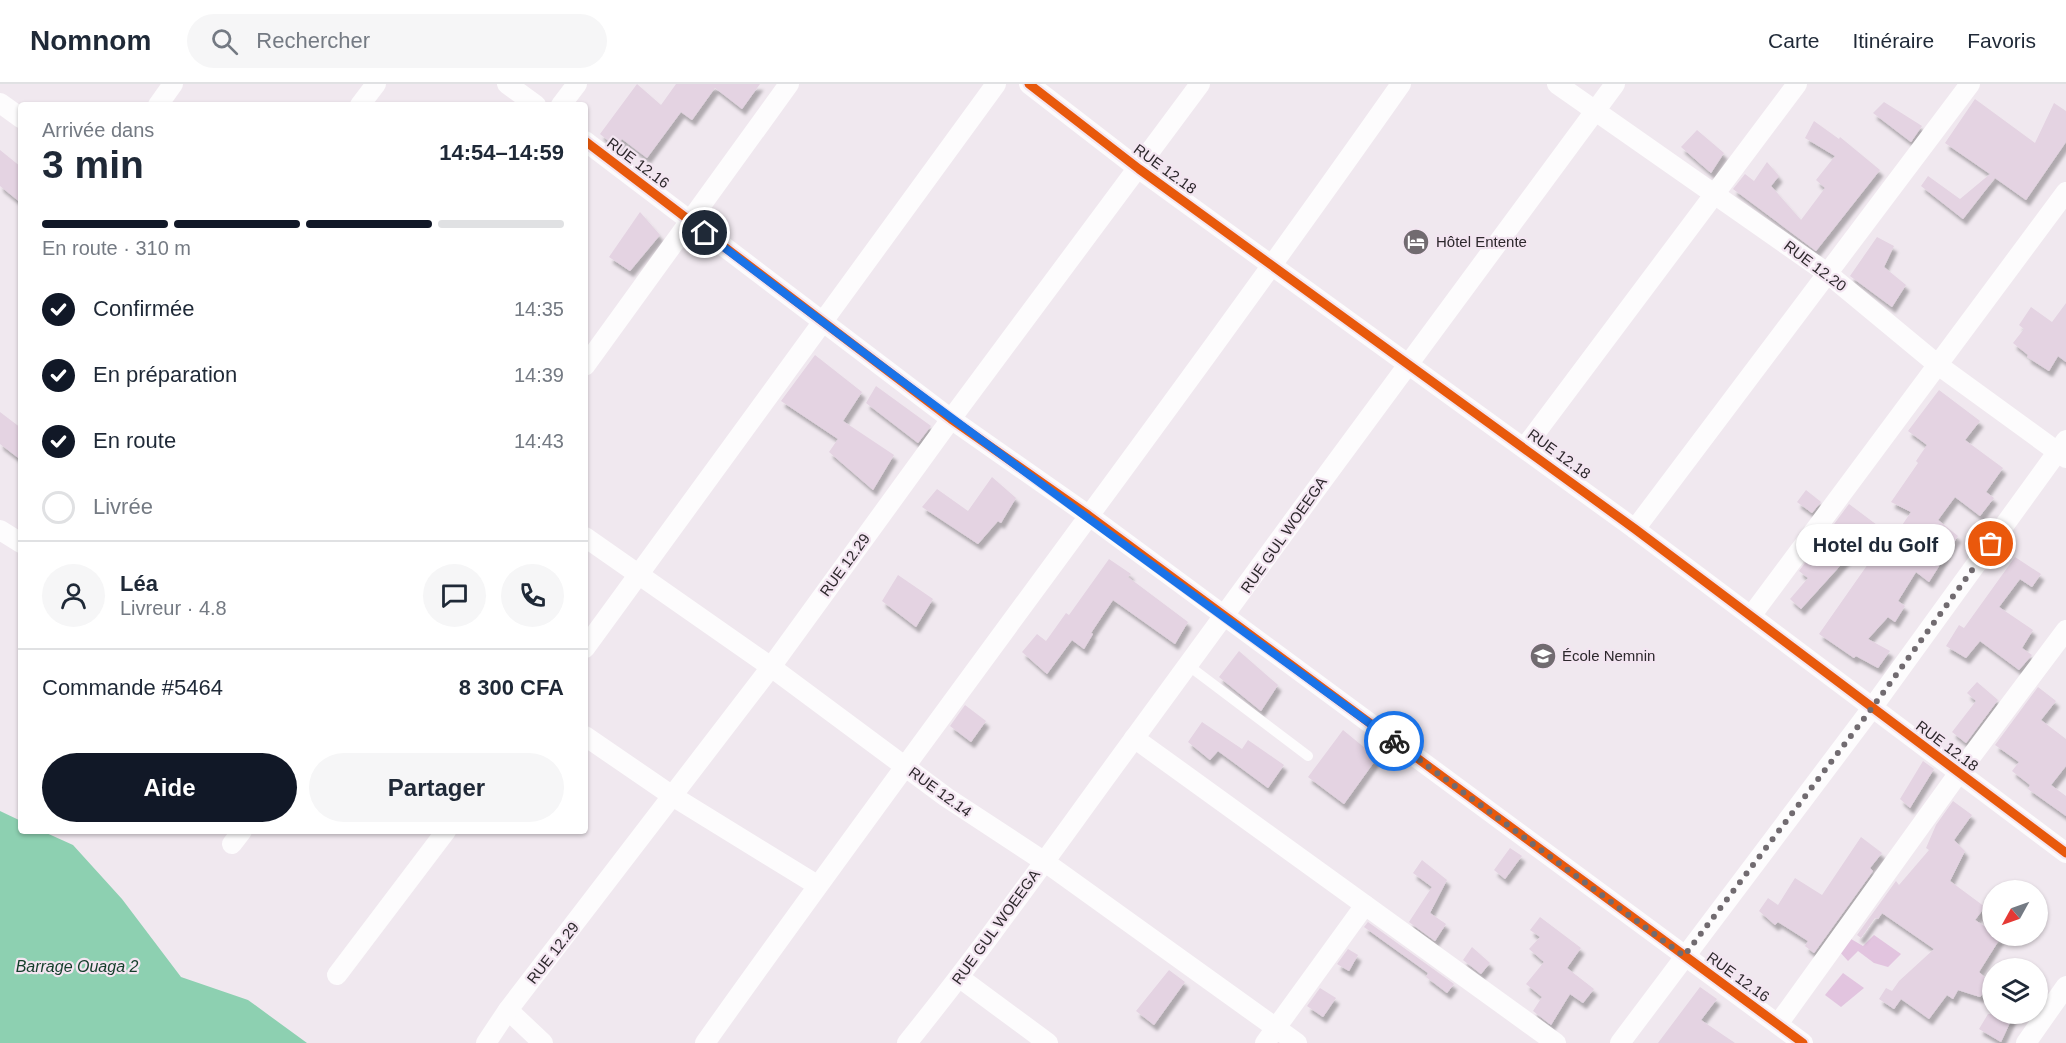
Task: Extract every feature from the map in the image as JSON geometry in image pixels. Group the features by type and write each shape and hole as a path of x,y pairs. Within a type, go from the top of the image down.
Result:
{"street":[{"path":"160,102 174,84"},
{"path":"362,102 376,84"},
{"path":"507,84 532,102"},
{"path":"563,102 577,84"},
{"path":"588,362 789,84"},
{"path":"588,644 996,84"},
{"name":"RUE 12.18","path":"1029,84 1138,169 1525,447 2066,853"},
{"name":"RUE 12.29","path":"486,1043 508,1010 674,797 771,667 951,419 1200,84"},
{"path":"705,1043 903,766 1273,266 1401,84"},
{"name":"RUE 12.20","path":"1557,84 1827,273 1938,365 2063,450"},
{"name":"RUE GUL WOEEGA","path":"908,1043 960,978 1225,617 1406,363 1616,84"},
{"path":"1525,447 1797,84"},
{"path":"1635,529 1970,84"},
{"path":"0,103 18,116"},
{"name":"RUE 12.16","path":"588,143 951,419 1088,515 1803,1043"},
{"path":"1751,616 2066,192"},
{"path":"1620,1043 2063,450"},
{"path":"0,530 18,541"},
{"name":"RUE 12.14","path":"588,539 771,667 993,830 1045,862 1271,1035 1297,1043"},
{"path":"1778,1024 1958,774 2066,630"},
{"path":"588,738 674,797 817,885"},
{"path":"1134,738 1556,1043"},
{"path":"337,975 444,834"},
{"path":"1271,1035 1365,905"},
{"path":"960,978 1048,1043"},
{"path":"2026,1043 2066,986"},
{"path":"508,1010 543,1043"}],"lane":[{"path":"1188,666 1308,756"}],"shaded area":[{"path":"1874,935 1901,954 1888,967 1874,963 1858,951 1848,961 1839,951 1851,939 1863,946"},
{"path":"1843,973 1864,988 1841,1007 1825,995"}],"water":[{"name":"Barrage Ouaga 2","path":"0,811 18,820 18,834 49,834 73,845 122,899 181,977 248,1000 307,1043 0,1043"}],"building":[{"path":"637,84 661,105 676,84 760,84 742,109 715,88 692,120 681,112 647,158 622,139 616,147 600,134"},
{"path":"1975,99 2035,143 2054,103 2066,111 2066,142 2026,200 1995,178 1963,219 1921,186 1928,176 1960,199 1990,174 1945,143"},
{"path":"1884,102 1922,126 1911,142 1873,113"},
{"path":"1814,121 1839,139 1840,137 1880,170 1816,251 1733,189 1745,174 1754,181 1767,162 1779,176 1771,186 1801,220 1825,188 1816,180 1835,156 1805,138"},
{"path":"1697,130 1724,153 1711,173 1681,147"},
{"path":"0,150 18,165 18,201 0,186"},
{"path":"640,212 660,235 630,271 609,257"},
{"path":"1877,237 1894,246 1884,267 1906,285 1892,307 1850,276"},
{"path":"2066,303 2066,362 2058,356 2049,371 2027,357 2028,355 2013,343 2024,329 2019,325 2031,307 2052,322"},
{"path":"815,355 862,392 843,421 894,455 873,490 829,452 838,439 781,401"},
{"path":"876,386 931,426 918,443 866,403"},
{"path":"1939,390 1980,421 1965,440 2003,468 1986,492 1994,498 1980,516 1955,497 1938,520 1958,536 1929,582 1916,572 1898,601 1905,606 1895,622 1888,617 1868,639 1890,651 1878,668 1856,656 1854,658 1819,634 1889,534 1894,537 1911,512 1891,502 1918,463 1916,461 1927,445 1908,431"},
{"path":"0,412 18,426 18,458 0,444"},
{"path":"992,477 1016,498 1001,523 998,521 978,544 922,507 937,489 968,511"},
{"path":"1806,490 1821,502 1812,513 1797,502"},
{"path":"1849,504 1877,525 1801,609 1790,599 1808,578 1799,571"},
{"path":"2015,557 2041,574 2032,587 2020,579 1999,607 2033,630 2022,648 2032,655 2019,670 1980,641 1966,658 1946,646 1959,625 1964,628"},
{"path":"1109,559 1131,574 1128,577 1188,622 1175,644 1113,600 1091,633 1093,634 1084,649 1072,640 1047,674 1022,652 1037,634 1046,641 1066,613 1069,615"},
{"path":"898,575 933,599 916,627 882,601"},
{"path":"1239,651 1278,685 1261,711 1219,677"},
{"path":"1977,682 1998,700 1966,743 1952,732 1976,701 1967,693"},
{"path":"2038,687 2056,701 2041,720 2066,739 2066,766 2051,785 2066,796 2066,816 2028,789 2030,785 2012,771 2019,762 1995,745"},
{"path":"965,705 986,721 971,742 950,726"},
{"path":"1202,722 1242,749 1248,740 1284,765 1268,788 1218,751 1210,760 1188,742"},
{"path":"1343,730 1377,758 1344,804 1308,777"},
{"path":"1923,761 1934,769 1910,808 1900,799"},
{"path":"1953,801 1972,815 1954,840 1965,851 1950,881 1982,905 1982,911 1975,920 1982,925 1982,946 1995,946 1988,958 1982,958 1982,967 1979,972 1982,975 1982,995 1980,997 1958,990 1953,999 1947,995 1929,1019 1901,999 1894,1009 1879,999 1886,988 1892,991 1899,981 1934,949 1882,913 1878,919 1875,918 1861,938 1857,935 1896,881 1899,885 1929,850 1926,848 1936,825"},
{"path":"1861,837 1882,853 1870,868 1873,871 1814,953 1805,946 1808,941 1778,922 1775,925 1759,911 1768,898 1778,905 1795,878 1822,895"},
{"path":"1510,848 1522,856 1505,879 1494,870"},
{"path":"1422,860 1447,880 1430,913 1446,924 1435,941 1409,922 1432,887 1413,873"},
{"path":"1540,917 1581,948 1567,968 1594,989 1583,1003 1570,994 1551,1025 1533,1011 1542,997 1526,984 1544,962 1529,949 1540,937 1530,930"},
{"path":"1368,922 1454,984 1447,993 1426,977 1428,973 1364,927"},
{"path":"1472,947 1490,963 1481,974 1463,960"},
{"path":"1348,949 1358,955 1349,971 1337,964"},
{"path":"1169,970 1185,982 1154,1025 1136,1011"},
{"path":"1700,987 1717,999 1701,1020 1735,1043 1658,1043"},
{"path":"1320,988 1336,998 1323,1017 1307,1006"},
{"path":"1982,1024 2009,1024 2001,1042 1979,1029"}],"cycle path":[{"path":"1029,84 1139,169 1635,529 2066,853"},
{"path":"588,143 951,419 1088,515 1803,1043"}],"way so far":[{"path":"1394,741 1684,956 1872,708 1991,544"}],"place":[{"name":"Hôtel Entente","path":"1416,242"},
{"name":"Hotel du Golf","path":"1991,544"},
{"name":"École Nemnin","path":"1543,656"}],"route":[{"path":"705,233 951,419 1088,515 1394,741"}]}
